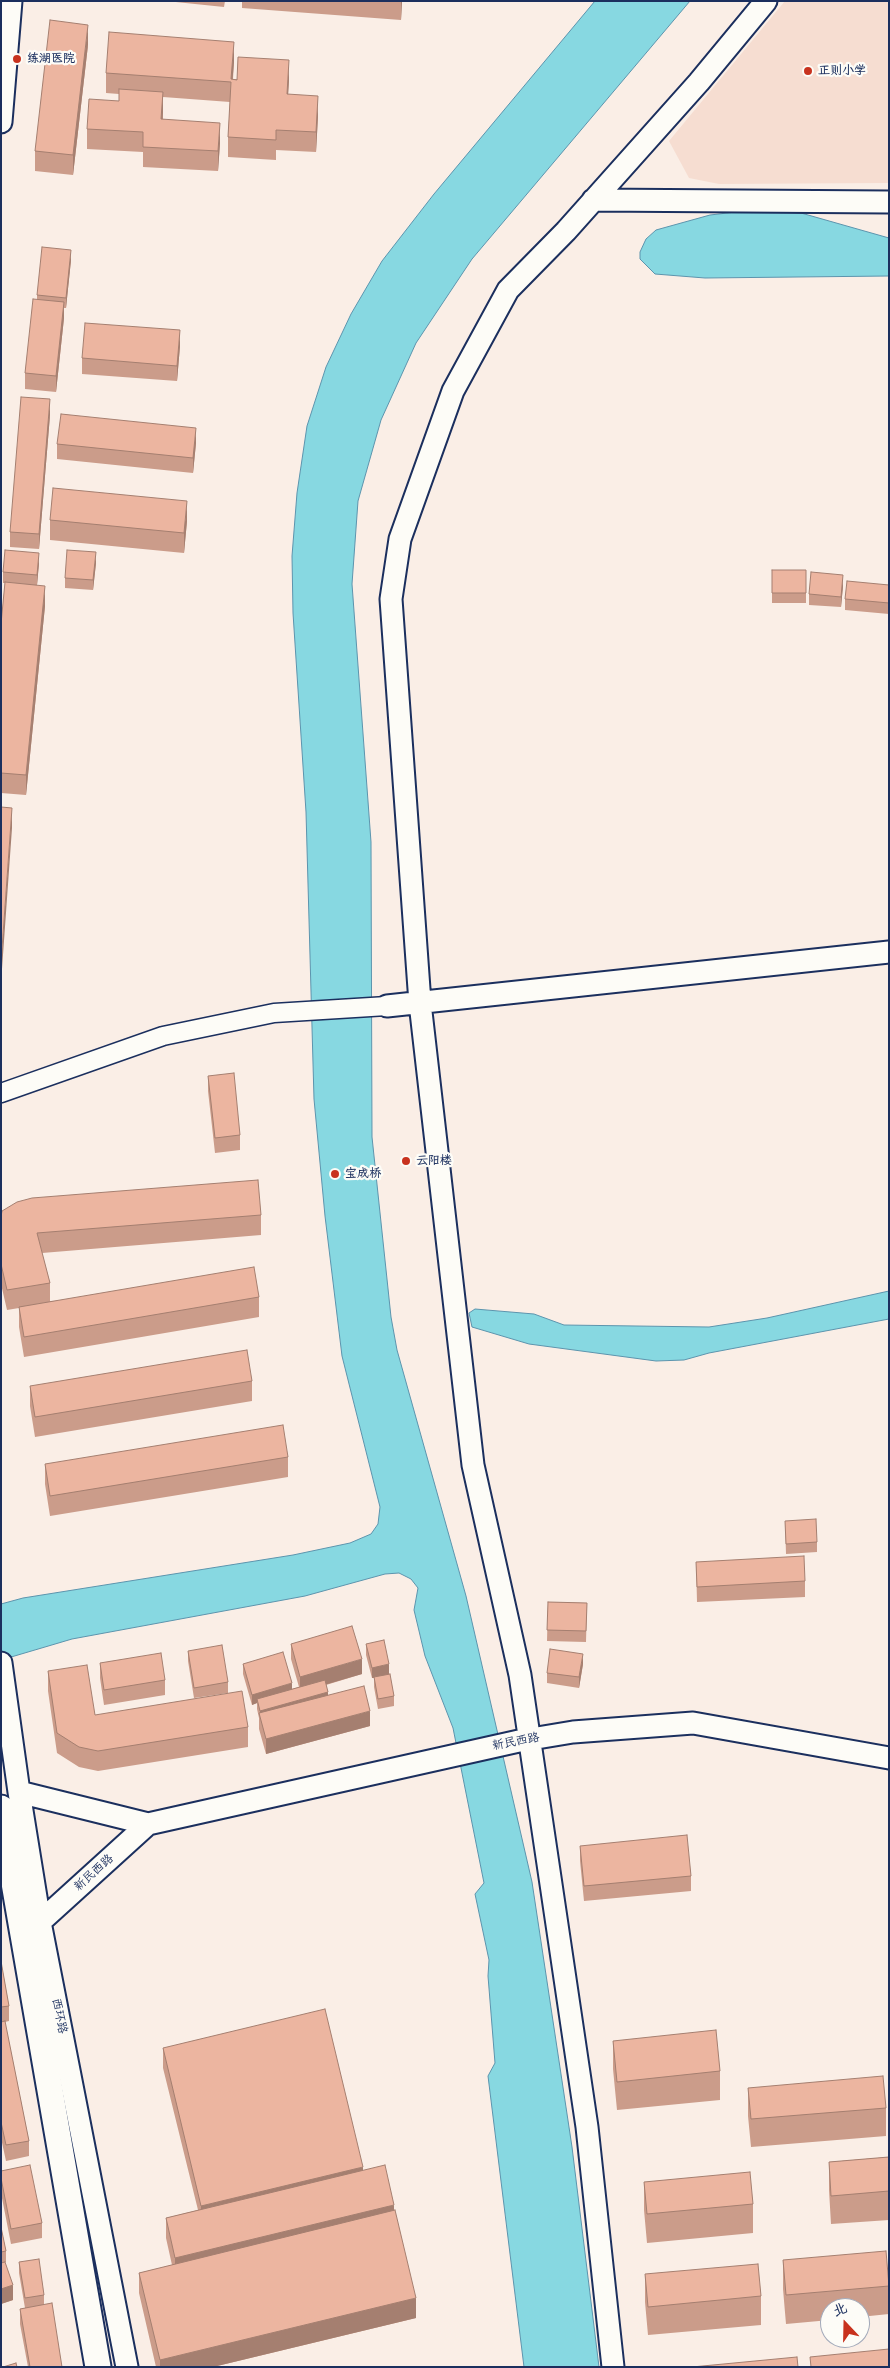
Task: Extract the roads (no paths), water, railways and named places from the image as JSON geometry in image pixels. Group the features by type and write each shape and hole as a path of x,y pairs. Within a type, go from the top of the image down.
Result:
{"main road":[{"name":"西环路","path":"10,1800 15,1875 98,2367"}],"street":[{"path":"1,122 11,1"},
{"path":"613,2367 587,2127 523,1740 520,1675 473,1465 420,1003 391,599 400,539 454,391 508,290 593,200 699,82 766,1"},
{"path":"593,200 889,202"},
{"path":"1,1093 163,1036 274,1013 420,1003 889,952"},
{"name":"西环路","path":"1,1664 7,1696 10,1800"},
{"name":"新民西路","path":"10,1800 148,1824 523,1740 573,1732 693,1723 889,1758"},
{"name":"新民西路","path":"40,1922 148,1824"},
{"name":"西环路","path":"15,1875 40,1922 127,2367"}],"water":[{"path":"595,1 690,1 472,259 416,343 381,420 358,501 352,584 371,842 372,1137 391,1317 397,1350 466,1596 532,1882 572,2147 599,2367 524,2367 488,2076 495,2063 488,1976 489,1960 475,1894 484,1883 453,1728 425,1656 414,1610 418,1588 411,1579 399,1573 385,1574 305,1596 72,1639 1,1660 1,1604 23,1598 293,1555 350,1543 371,1534 378,1524 380,1507 342,1356 325,1216 314,1099 306,812 293,613 292,556 297,493 307,426 326,367 351,314 382,261 434,194"},
{"path":"753,210 801,213 889,238 889,276 705,278 655,274 640,259 640,252 646,239 656,230 710,215"},
{"path":"889,1291 889,1319 709,1353 684,1360 656,1361 529,1344 472,1327 469,1313 475,1309 534,1314 564,1325 709,1327 767,1318"}],"place":[{"name":"练湖医院","path":"17,59"},
{"name":"正则小学","path":"808,71"},
{"name":"云阳楼","path":"406,1161"},
{"name":"宝成桥","path":"335,1174"}]}
